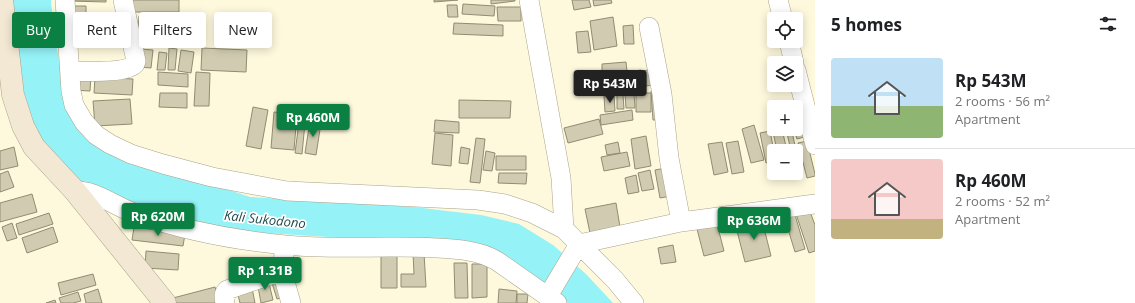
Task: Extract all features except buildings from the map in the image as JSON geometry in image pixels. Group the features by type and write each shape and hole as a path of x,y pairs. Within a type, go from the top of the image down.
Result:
{"main road":[{"path":"2,0 13,95 23,126 34,147 75,191 165,303"}],"street":[{"path":"65,0 71,91 74,105 84,122 96,135 110,144 131,154 212,177 287,191 449,198 505,204 532,213 564,229"},
{"path":"70,71 120,70 132,67 135,64 136,61 123,0"},
{"path":"529,0 561,178 564,229 575,250 615,280 634,303"},
{"path":"778,0 781,12"},
{"path":"649,27 662,94 669,158 681,222"},
{"path":"802,92 815,145"},
{"path":"75,191 92,193 132,213 170,225 213,235 285,245 329,247 409,246 480,253 490,256 551,297 575,250 681,222 815,204"},
{"path":"285,245 282,271 291,303"},
{"path":"225,303 223,296 228,290 282,271"}],"water":[{"path":"9,0 51,0 52,12 12,12 12,23"},
{"name":"Kali Sukodono","path":"15,48 57,48 67,107 97,145 250,197 414,207 481,215 519,224 553,245 586,274 613,303 566,303 507,261 360,239 250,232 199,224 87,189 49,158 23,107"}]}
